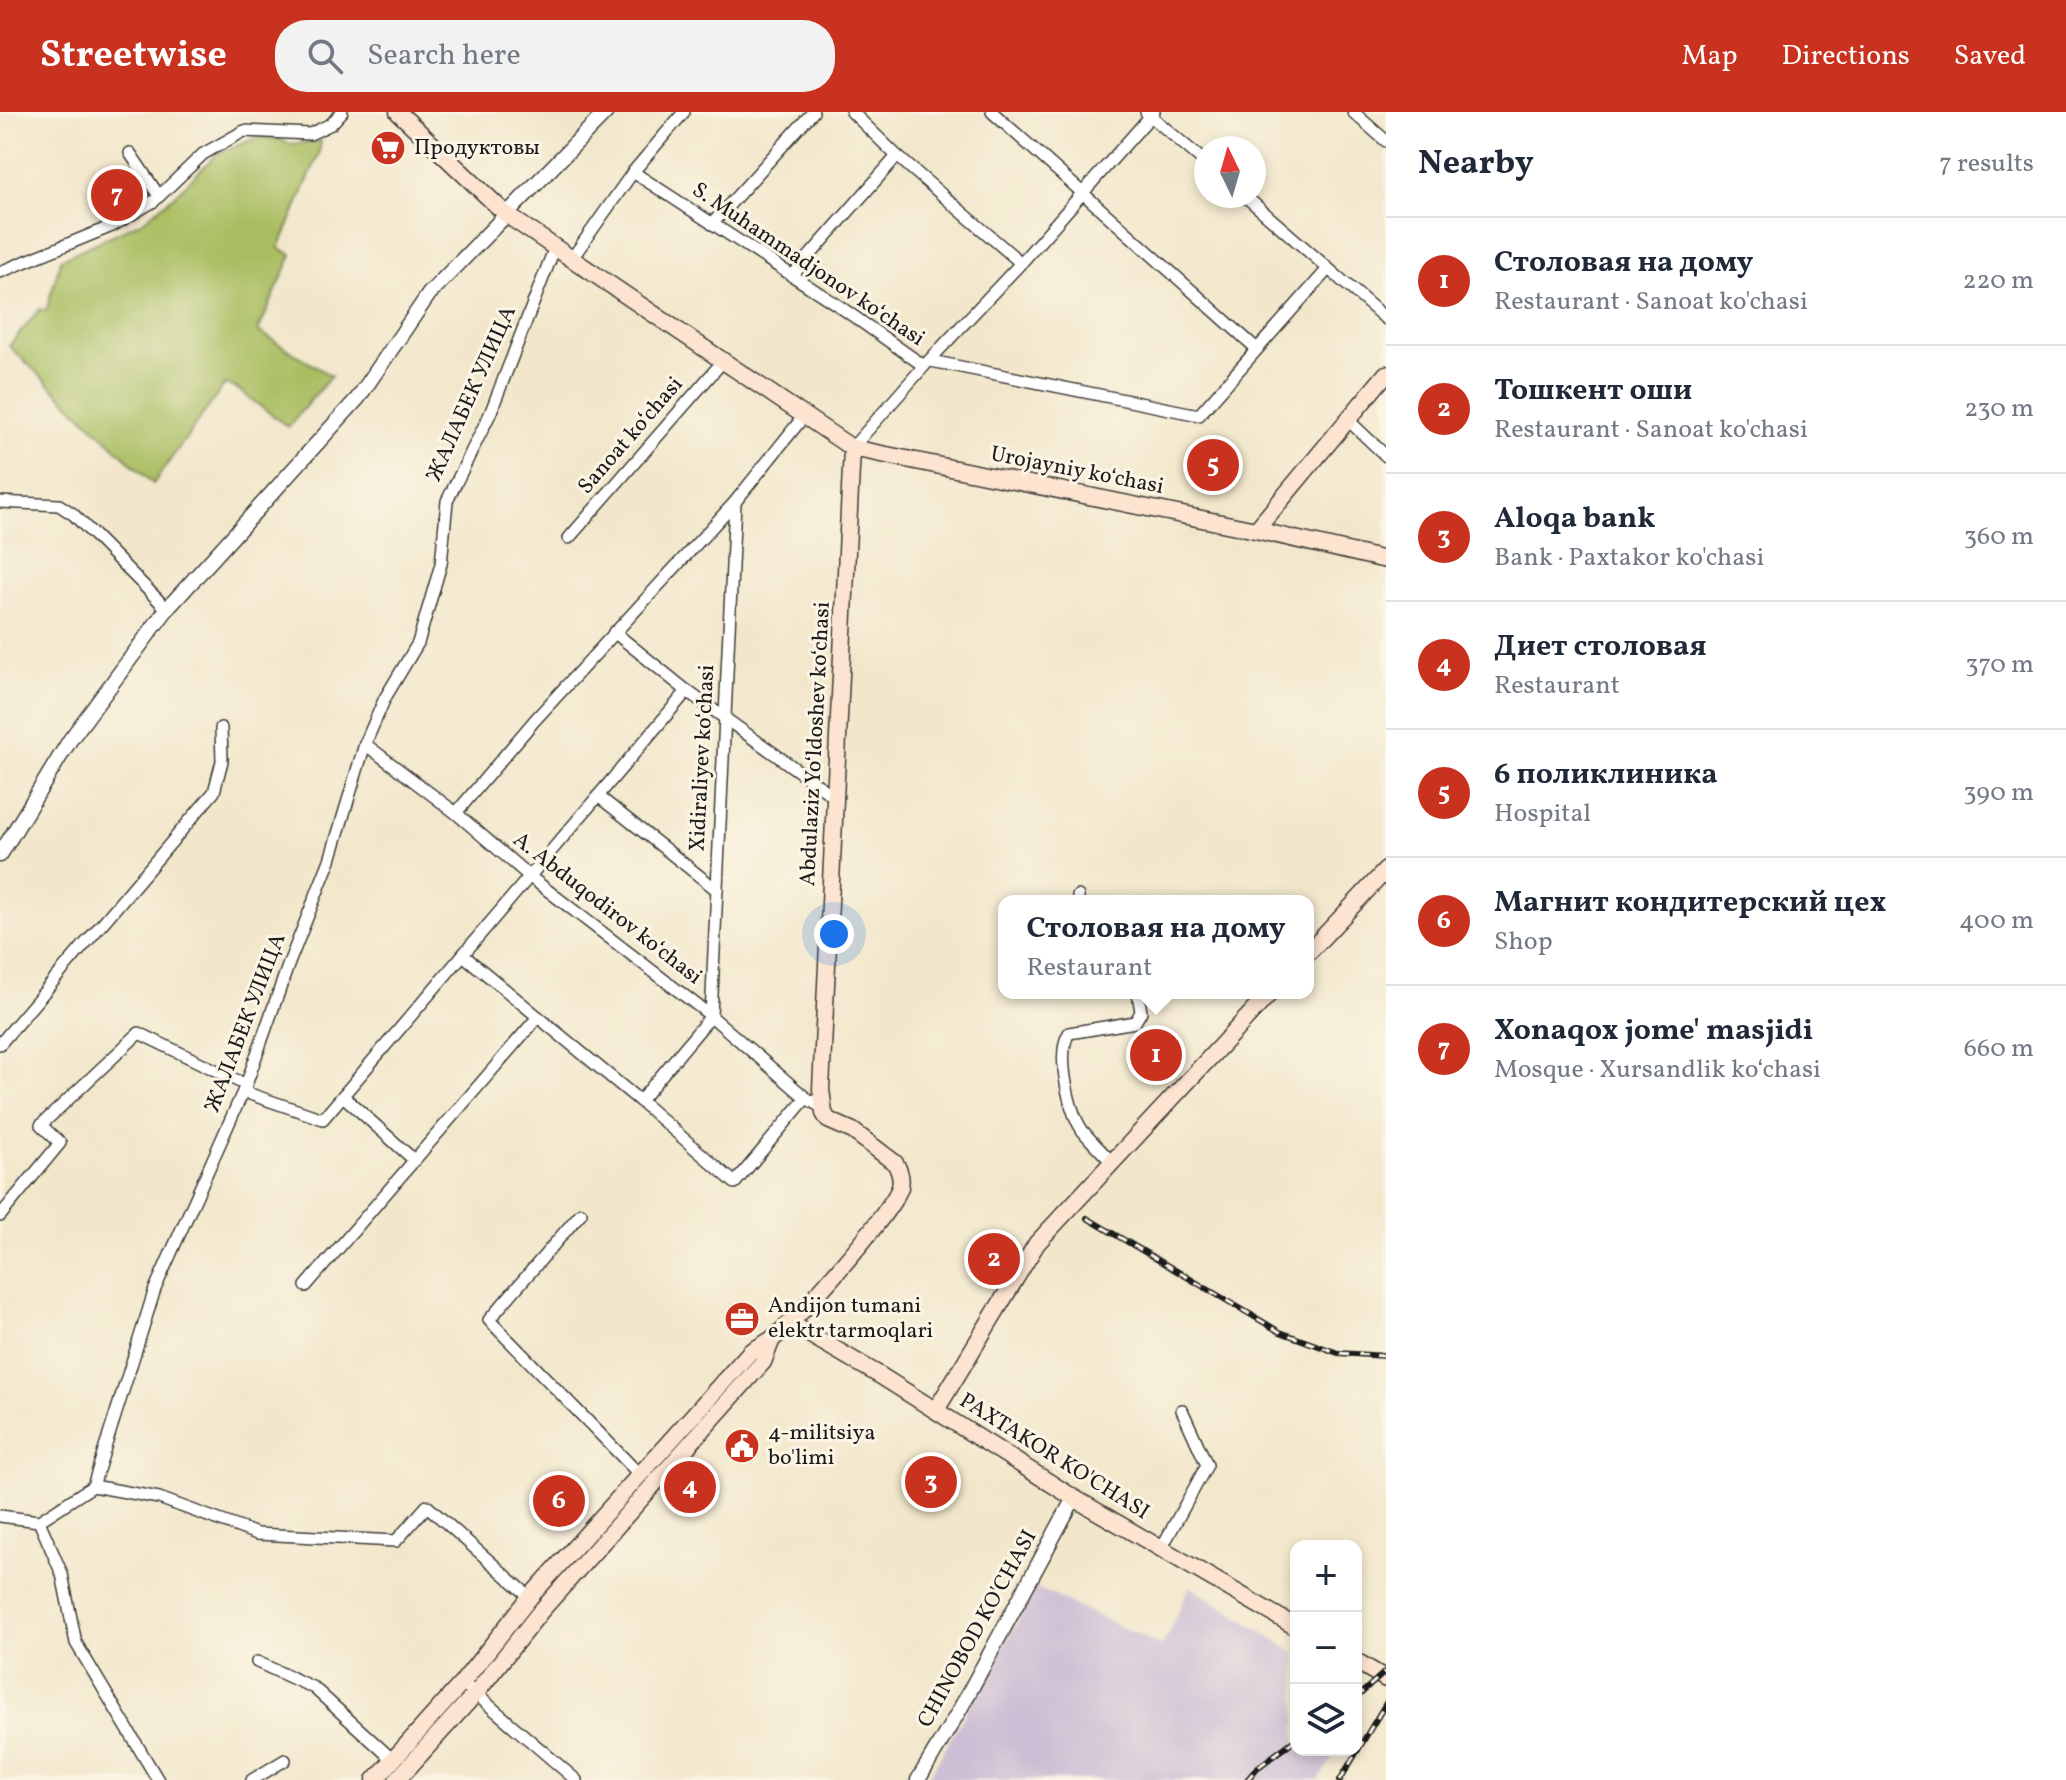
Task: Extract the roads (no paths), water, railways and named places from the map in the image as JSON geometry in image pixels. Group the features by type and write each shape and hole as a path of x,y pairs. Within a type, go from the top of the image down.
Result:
{"main road":[{"path":"398,112 507,215 852,448"},
{"path":"1256,530 1386,374"},
{"name":"Urоjayniy koʻchasi","path":"852,448 1256,530 1386,560"},
{"name":"Abdulaziz Yoʻldoshev koʻchasi","path":"823,1108 821,1089 852,448"},
{"path":"1314,947 1386,870"},
{"path":"936,1410 1037,1243 1264,999"},
{"path":"375,1780 469,1688 540,1612 626,1504 640,1475 750,1352 790,1323 860,1245 897,1193 901,1180 895,1163 853,1131 828,1120 823,1108"},
{"name":"PAXTAKOR KO'CHASI","path":"790,1323 936,1410 1074,1498 1290,1624"},
{"path":"397,1780 469,1688 530,1597 626,1504 763,1362 772,1339"},
{"path":"1362,1665 1386,1679"}],"street":[{"path":"0,272 112,226 159,196 203,154 244,131 310,134 331,124 342,112"},
{"path":"0,855 70,740 167,609 358,398 429,294 606,112"},
{"path":"573,257 633,172 684,112"},
{"path":"712,224 813,112"},
{"path":"852,112 897,156 1021,263"},
{"path":"992,112 1257,349"},
{"path":"1353,112 1386,141"},
{"path":"1150,113 1194,152"},
{"name":"S. Muhammadjonov koʻchasi","path":"633,172 927,363 1021,263 1150,113"},
{"path":"130,153 159,196"},
{"path":"792,276 897,156"},
{"path":"1259,208 1386,319"},
{"name":"ЖАЛАБЕК УЛИЦА","path":"93,1486 155,1289 245,1089 289,963 330,860 365,744 385,698 418,643 441,564 447,501 490,414 555,247"},
{"path":"852,448 927,363 1198,415 1328,269"},
{"name":"Sanoat koʻchasi","path":"569,538 724,360"},
{"path":"456,813 614,632 735,502 804,416"},
{"path":"1347,419 1386,456"},
{"path":"0,502 59,505 73,514 167,609"},
{"name":"Xidiraliyev koʻchasi","path":"711,1016 735,502"},
{"path":"614,632 687,691 836,798"},
{"path":"0,1216 60,1143 41,1125 139,1033 245,1089 323,1119 687,691"},
{"path":"0,1044 214,792 222,761 221,728"},
{"name":"A. Abduqodirov koʻchasi","path":"365,744 456,813 529,876 711,1016 806,1098 823,1108"},
{"path":"598,796 717,890"},
{"path":"463,955 735,1183 806,1098"},
{"path":"1112,1162 1082,1129 1071,1107 1064,1071 1064,1049 1069,1033 1135,1022 1141,1012 1139,999"},
{"path":"640,1101 711,1016"},
{"path":"306,1286 537,1018"},
{"path":"343,1096 414,1160"},
{"path":"581,1213 489,1320 640,1475"},
{"path":"1161,1549 1207,1465 1182,1410"},
{"path":"0,1516 39,1521 93,1486 159,1498 257,1534 396,1541 427,1506 530,1597"},
{"name":"CHINOBOD KO'CHASI","path":"918,1780 959,1711 1074,1498"},
{"path":"39,1521 62,1574 76,1643 158,1780"},
{"path":"257,1662 314,1688 393,1760"},
{"path":"469,1688 576,1780"},
{"path":"252,1780 285,1760"}],"railway":[{"path":"1087,1218 1280,1332 1338,1353 1386,1356"},
{"path":"1362,1693 1386,1671"},
{"path":"1340,1780 1386,1703"},
{"path":"1247,1780 1257,1768 1290,1743"}],"place":[{"name":"Продуктовы","path":"388,148"},
{"name":"Xonaqox jome' masjidi","path":"117,195"},
{"name":"6 поликлиника","path":"1213,465"},
{"name":"Столовая на дому","path":"1156,1055"},
{"name":"Тошкент оши","path":"994,1259"},
{"name":"Andijon tumani elektr tarmoqlari","path":"742,1319"},
{"name":"4-militsiya bo'limi","path":"742,1446"},
{"name":"Aloqa bank","path":"931,1482"},
{"name":"Диет столовая","path":"690,1487"},
{"name":"Магнит кондитерский цех","path":"559,1501"}]}
